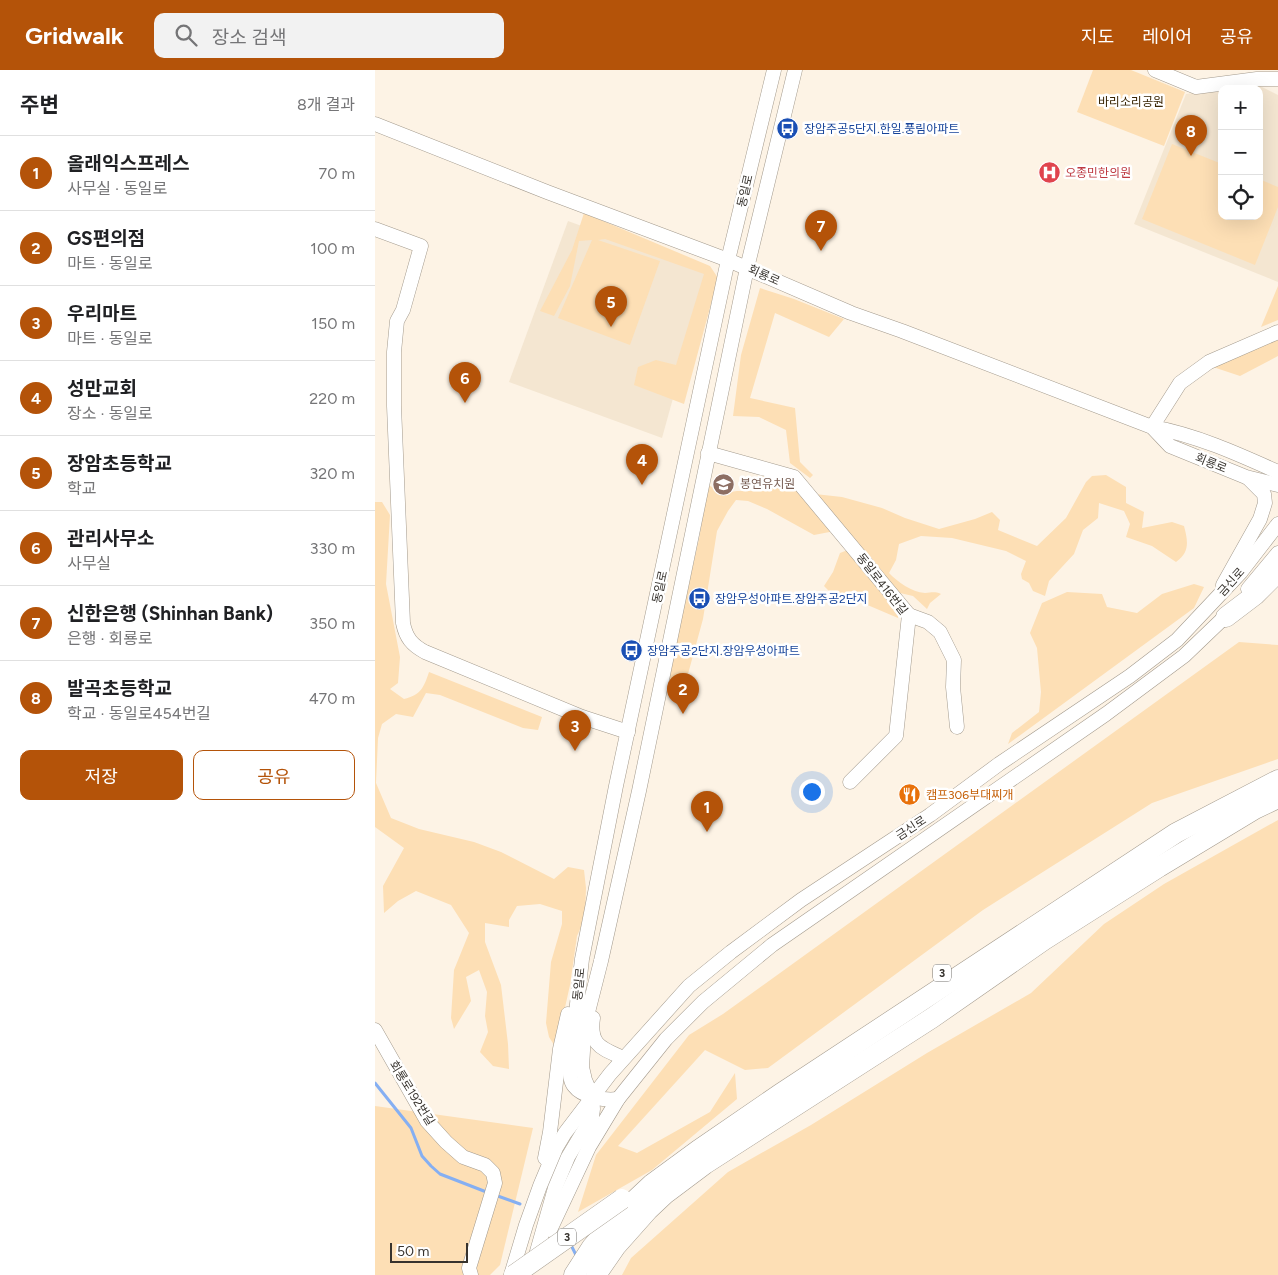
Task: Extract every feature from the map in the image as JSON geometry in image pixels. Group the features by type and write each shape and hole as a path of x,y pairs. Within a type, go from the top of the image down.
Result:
{"highway":[{"path":"1226,617 1255,595 1278,572"},
{"name":"3","path":"513,1275 622,1198 777,1082 1126,852 1184,818 1278,771"},
{"path":"585,1275 621,1225 645,1201 672,1179 1176,833 1278,780"},
{"path":"574,1275 597,1240 619,1214 667,1172 780,1094 1035,930 1219,819 1278,790"},
{"path":"597,1275 616,1246 640,1218 665,1194 705,1164 932,1018 1053,935 1159,867 1278,798"}],"street":[{"name":"동일로","path":"618,1099 607,1100 579,1091 574,1086 570,1075 582,959 728,260 774,70"},
{"name":"동일로","path":"592,1096 584,1074 582,1053 586,1020 639,791 747,268 795,70"},
{"path":"1155,70 1196,87 1239,75 1257,74 1278,79"},
{"name":"회룡로","path":"375,124 547,192 728,260 851,313 1152,426 1177,431 1278,472"},
{"path":"375,229 421,246 403,310 397,322 394,352 394,406 403,613 405,633 408,639 425,652 568,711 628,732"},
{"path":"1152,426 1180,383 1209,362 1278,332"},
{"name":"회룡로","path":"1152,426 1170,446 1246,476 1278,485"},
{"name":"동일로416번길","path":"709,453 794,477 909,615 895,736 850,782"},
{"path":"1245,457 1278,463"},
{"path":"1215,600 1263,513 1265,501 1263,494 1246,476"},
{"name":"금신로","path":"592,1096 623,1058 689,986 731,952 801,900 930,815 999,764 1130,676 1177,640 1241,572 1278,524"},
{"name":"금신로","path":"618,1099 666,1040 703,1002 734,975 772,945 1106,714 1184,656 1226,617 1278,553"},
{"path":"909,615 928,622 940,632 954,660 953,687 957,727"},
{"path":"513,1275 548,1147 560,1049 582,959"},
{"path":"601,961 592,1028 593,1034 599,1046 623,1058"},
{"name":"회룡로192번길","path":"375,1030 427,1120 446,1142 463,1157 485,1165 493,1173 495,1183 470,1272"},
{"path":"532,1275 555,1188 568,1157 592,1117 592,1096"},
{"path":"533,1205 556,1148 592,1096"},
{"path":"532,1275 564,1198 589,1147 618,1099"}],"shaded area":[{"path":"1263,88 1278,95 1278,282 1134,224 1186,94 1218,90 1218,220 1263,220"},
{"path":"568,221 708,272 662,438 509,382"}],"green space":[{"name":"바리소리공원","path":"1093,70 1131,70 1185,92 1164,146 1077,112"},
{"path":"1172,144 1218,162 1218,220 1263,220 1263,181 1278,187 1278,207 1255,265 1142,219"},
{"path":"584,213 710,266 718,278 684,404 634,385 638,367 656,360 676,365 704,274 605,239 598,240 660,261 630,345 558,318 592,240 579,241 570,286 554,316 540,311 572,250"},
{"path":"1278,286 1278,320 1261,327"},
{"path":"760,288 844,319 829,337 775,313 750,398 795,408 800,462 813,475 810,478 790,463 786,430 759,417 733,416 741,355"},
{"path":"1278,337 1278,356 1240,376 1207,365"},
{"path":"795,473 815,494 842,497 882,508 939,529 992,512 1000,520 998,530 1037,546 1066,518 1086,482 1092,476 1106,475 1126,487 1126,503 1144,512 1142,528 1172,522 1184,526 1187,546 1184,554 1176,562 1152,546 1126,537 1130,524 1124,511 1099,503 1098,518 1083,530 1074,554 1049,581 1045,596 1033,591 1029,583 1022,579 1021,574 1026,561 1006,551 952,538 921,536 899,544 896,560 889,573 910,589 925,593 934,592 941,594 930,603 927,609 913,596 900,593 898,618 844,595 830,592 824,586 833,572 840,553 858,546 840,530 814,535 767,509 748,501 736,500 717,531 703,619 685,685 667,678 699,539 708,485 724,493 762,491 759,475"},
{"path":"375,502 382,502 390,515 386,584 400,657 398,683 390,689 404,699 410,697 421,690 429,672 542,717 538,730 523,728 440,695 426,693 413,717 396,714 382,724 378,738 376,783 391,818 419,829 474,842 501,852 554,879 568,867 584,870 586,888 585,918 577,936 570,985 556,1048 549,1037 546,1023 551,962 562,924 562,911 540,904 517,906 509,920 509,927 485,923 485,942 501,985 509,1069 493,1066 480,1052 488,1032 485,1016 487,992 479,970 466,977 471,1001 454,1029 451,1018 454,970 469,933 451,905 416,891 398,901 384,913 383,886 404,848 375,827"},
{"path":"1194,584 1204,587 1194,608 1008,744 1012,733 1039,712 1041,692 1037,648 1030,633 1042,603 1067,592 1102,594 1107,607 1137,613 1162,594"},
{"path":"1239,642 1278,645 1278,759 1152,803 983,910 768,1068 745,1070 705,1050 618,1146 637,1153 710,1112 735,1073 737,1099 652,1170 578,1212 596,1155 689,1035 723,1014"},
{"path":"1278,820 1278,1275 622,1275 631,1258 728,1172 811,1125 927,1053 1031,993 1104,924 1164,884"},
{"path":"375,1106 533,1128 500,1265 490,1275 375,1275"}],"waterway":[{"path":"375,1083 411,1128 422,1156 431,1166 440,1174 489,1193"},
{"path":"495,1195 520,1204"},
{"path":"570,1243 577,1257"}],"place":[{"name":"장암주공5단지.한일.풍림아파트","path":"788,129"},
{"name":"발곡초등학교","path":"1191,156"},
{"name":"오종민한의원","path":"1049,173"},
{"name":"신한은행 (Shinhan Bank)","path":"821,251"},
{"name":"장암초등학교","path":"611,327"},
{"name":"관리사무소","path":"465,403"},
{"name":"봉연유치원","path":"724,484"},
{"name":"성만교회","path":"642,485"},
{"name":"장암우성아파트.장암주공2단지","path":"699,599"},
{"name":"장암주공2단지.장암우성아파트","path":"631,651"},
{"name":"GS편의점","path":"683,714"},
{"name":"우리마트","path":"575,751"},
{"name":"캠프306부대찌개","path":"910,795"},
{"name":"올래익스프레스","path":"707,832"}]}
